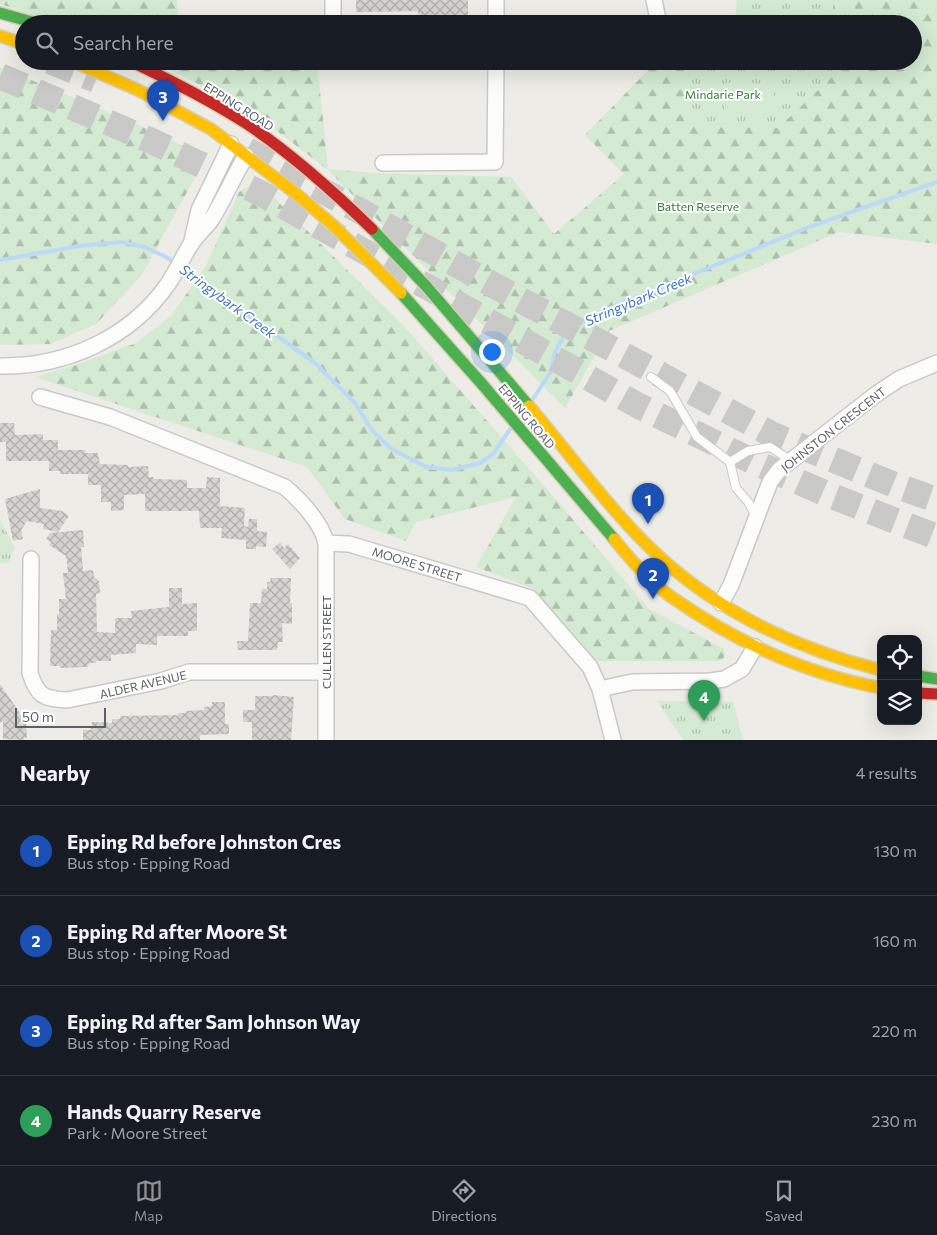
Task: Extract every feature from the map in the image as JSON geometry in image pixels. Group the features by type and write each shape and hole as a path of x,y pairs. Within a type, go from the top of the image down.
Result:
{"main road":[{"path":"0,12 15,17"},
{"path":"0,36 15,41"},
{"name":"EPPING ROAD","path":"92,70 138,90 211,129 238,133 253,145 299,196 334,226 394,286 482,384 627,555 669,595 734,636 777,658 816,672 877,687"},
{"name":"EPPING ROAD","path":"148,70 187,90 253,145 336,196 376,232 500,370 607,501 648,546 686,578 721,603 764,628 811,649 877,669"},
{"path":"755,647 764,628"},
{"path":"922,677 937,679"},
{"path":"922,693 937,694"}],"street":[{"path":"332,0 333,15"},
{"path":"496,0 496,15"},
{"path":"654,0 657,15"},
{"path":"383,162 495,162 496,70"},
{"path":"192,243 199,210 238,133"},
{"path":"0,366 24,366 46,363 65,357 95,345 117,333 140,315 169,282 192,243 211,220 253,145"},
{"name":"JOHNSTON CRESCENT","path":"721,603 731,585 770,482 779,470 899,379 937,363"},
{"path":"40,397 110,416 285,487 298,498 324,534 326,543"},
{"name":"CULLEN STREET","path":"326,543 326,740"},
{"name":"MOORE STREET","path":"326,543 349,544 530,598 590,667 600,689 613,740"},
{"name":"ALDER AVENUE","path":"31,559 30,673 33,684 40,695 53,700 67,700 161,681 189,672 326,672"},
{"path":"600,689 632,682 711,681 724,679 742,669 755,647"}],"lane":[{"path":"651,377 670,391 697,437 730,462 736,488 749,503 756,516"},
{"path":"730,462 748,451 770,447 790,460"}],"green space":[{"path":"0,0 177,0 178,15 34,15 0,4"},
{"path":"737,0 833,0 833,15 736,15"},
{"name":"Batten Reserve","path":"833,0 937,0 937,244 839,232 609,331 565,408 327,169 248,109 170,70 318,70 328,169 372,173 511,177 554,234 624,174 585,135 648,70 685,70 686,126 833,76 833,70 922,70 922,15 833,15"},
{"path":"0,67 134,123 206,157 141,276 96,324 50,344 0,345"},
{"name":"Mindarie Park","path":"685,70 833,70 833,76 778,128 686,126"},
{"path":"726,83 774,84 773,114 726,113"},
{"path":"258,182 403,325 648,608 724,649 725,656 721,661 595,661 534,589 476,567 516,497 416,522 406,541 345,519 307,467 35,377 76,365 136,343 171,316 206,266 239,192"},
{"path":"0,520 15,548 11,555 10,563 0,563"},
{"path":"657,701 733,702 743,740 683,740"}],"building":[{"path":"356,0 468,0 468,15 418,15 418,11 356,12"},
{"path":"0,423 14,423 15,435 43,434 43,440 58,440 58,450 85,450 85,453 98,453 100,464 128,465 128,467 148,466 149,477 154,477 154,479 187,480 187,488 206,488 207,477 220,478 220,506 245,508 244,526 248,527 249,519 257,519 257,531 267,532 266,547 256,546 256,549 246,549 246,540 221,538 222,528 200,528 199,511 145,511 145,494 124,495 124,510 111,511 111,502 101,502 101,485 88,485 88,474 60,474 60,471 49,471 49,461 6,461 6,442 0,442"},
{"path":"40,489 40,508 62,511 69,516 58,532 43,529 44,524 27,521 21,530 23,539 13,541 5,499"},
{"path":"83,530 84,547 81,547 83,571 93,570 94,577 99,581 100,593 96,594 97,632 115,633 115,618 132,618 131,611 169,607 169,588 182,588 182,604 197,603 197,631 188,631 188,636 157,636 157,645 136,644 136,653 111,655 111,661 96,661 96,663 90,663 87,667 60,668 60,666 50,666 51,630 57,630 59,599 66,599 63,573 68,573 66,556 49,545 51,542 46,539 50,533"},
{"path":"280,542 284,548 288,544 300,558 290,569 272,549"},
{"path":"271,578 291,578 290,603 292,603 292,624 282,623 283,642 278,642 277,650 238,650 237,641 248,641 250,603 261,603 262,589 267,589 267,582 270,582"},
{"path":"0,684 26,722 27,738 24,738 24,740 3,739 3,721 0,723"},
{"path":"255,696 294,697 291,740 252,740 252,722 243,722 243,710 255,710"},
{"path":"212,702 225,702 225,724 229,724 229,734 200,735 200,740 83,740 83,730 91,730 92,722 112,723 112,719 120,719 120,716 178,715 178,713 186,713 186,711 204,710 204,707 212,706"}],"waterway":[{"name":"Stringybark Creek","path":"533,399 550,373 555,352 563,337 584,321 617,305 812,226 937,182"},
{"name":"Stringybark Creek","path":"0,260 79,246 121,242 145,247 177,264"},
{"name":"Stringybark Creek","path":"182,268 315,363 356,404 371,429 390,448 426,467 452,470 480,463 493,454 511,428"}],"tunnel":[{"path":"72,70 96,80"},
{"path":"0,76 154,142 264,195 637,405 756,463 829,495 937,537"},
{"path":"247,150 771,434 897,486 937,500"}],"traffic: fast":[{"path":"0,13 15,17"},
{"path":"372,229 426,286 529,406"},
{"path":"401,293 482,384 614,539"},
{"path":"922,677 937,679"}],"traffic: slow":[{"path":"0,36 15,41"},
{"path":"92,70 138,90 211,129 299,196 334,226 401,293"},
{"path":"529,406 631,529 672,568 726,607 785,638 848,661 877,669"},
{"path":"614,539 655,584 719,628 771,654 797,664 824,674 877,687"}],"traffic: jam":[{"path":"148,70 233,115 264,136 312,174 372,229"},
{"path":"922,693 937,694"}],"place":[{"name":"Epping Rd after Sam Johnson Way","path":"163,121"},
{"name":"Epping Rd before Johnston Cres","path":"648,524"},
{"name":"Epping Rd after Moore St","path":"653,599"},
{"name":"Hands Quarry Reserve","path":"704,721"}]}
